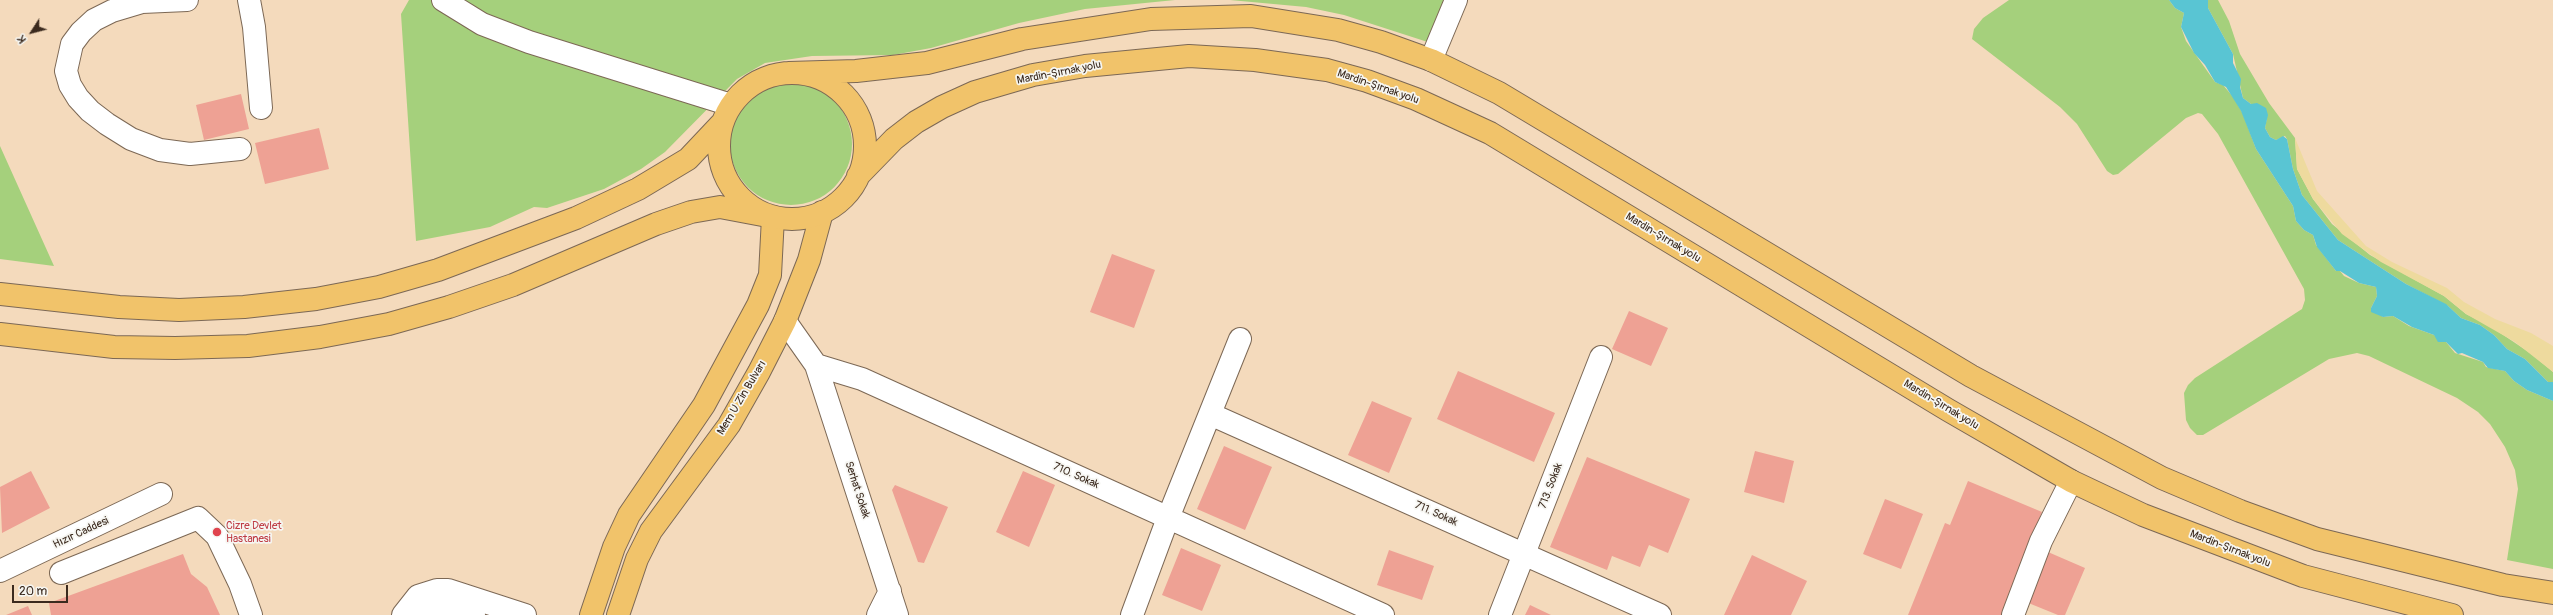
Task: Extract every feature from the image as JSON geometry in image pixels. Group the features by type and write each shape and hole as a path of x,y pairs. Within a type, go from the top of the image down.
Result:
{"main road":[{"path":"0,294 119,307 179,310 244,307 316,299 379,287 445,268 583,215 638,189 688,160 721,124 731,105 746,88 767,77 789,73 856,71 927,63 1022,39 1081,28 1151,19 1251,16 1309,25 1381,42 1430,60 1499,93 1971,376 2162,478 2240,512 2317,538 2503,585 2553,593"},
{"name":"Mardin-Şırnak yolu","path":"858,176 894,139 916,122 942,106 975,92 1033,75 1085,66 1189,56 1254,60 1327,70 1367,81 1416,99 1490,133 1948,410 2071,481 2143,515 2303,576 2452,615"},
{"path":"0,334 114,347 175,348 248,346 320,336 389,324 449,307 513,285 656,224 691,212 720,207 773,217 790,219 806,218 822,212 837,203 850,191 858,176 864,158 864,140 860,122 852,105 840,91 825,81 808,75 789,73"},
{"path":"721,124 718,148 723,171 734,191 752,207 773,217"},
{"name":"Mem U Zin Bulvarı","path":"618,615 637,559 651,531 729,425 784,322 809,260 822,212"},
{"path":"591,615 614,547 629,515 704,405 758,305 770,275 773,217"}],"street":[{"path":"187,0 142,2 112,11 94,20 81,32 72,44 66,70 70,85 78,98 90,111 107,124 131,139 160,150 190,154 240,149"},
{"path":"249,0 254,27 261,108"},
{"path":"443,0 482,24 529,42 731,105"},
{"path":"1430,60 1456,0"},
{"path":"784,322 816,365"},
{"path":"1132,615 1168,518 1240,339"},
{"name":"713. Sokak","path":"1500,615 1601,357"},
{"name":"710. Sokak","path":"816,365 862,379 1383,615"},
{"name":"Serhat Sokak","path":"816,365 897,615"},
{"name":"711. Sokak","path":"1210,414 1660,615"},
{"path":"2013,615 2041,541 2071,481"},
{"name":"Hızır Caddesi","path":"0,571 161,494"},
{"path":"62,573 198,518 216,536 240,584 251,615"},
{"path":"403,615 418,596 437,590 448,590 525,615"},
{"path":"878,615 890,590"},
{"path":"422,615 439,607 474,615"}],"green space":[{"path":"409,0 1175,0 1085,9 1019,23 931,48 893,55 812,56 765,63 737,79 665,152 641,169 604,189 547,208 534,207 490,227 416,241 401,14"},
{"path":"1230,0 1456,0 1437,45 1344,15 1306,7"},
{"path":"2009,0 2169,0 2175,8 2184,13 2181,27 2186,41 2215,82 2223,85 2234,98 2243,114 2256,149 2293,206 2296,221 2304,230 2313,235 2316,245 2336,271 2340,271 2344,276 2359,283 2376,287 2377,296 2371,308 2383,317 2393,316 2409,326 2434,335 2446,342 2455,353 2483,362 2486,367 2505,371 2514,381 2527,390 2553,401 2553,569 2507,560 2518,489 2515,470 2505,447 2490,424 2478,412 2457,398 2369,356 2357,353 2329,359 2203,435 2197,435 2190,428 2186,420 2184,393 2188,385 2195,378 2302,309 2305,300 2304,289 2218,134 2202,114 2198,113 2186,118 2118,174 2113,175 2107,171 2077,124 2060,107 1972,39 1974,29 1983,18"},
{"path":"2208,0 2218,0 2229,21 2240,54 2269,103 2295,138 2297,169 2313,199 2332,224 2370,255 2444,296 2466,314 2490,326 2533,355 2553,372 2553,382 2548,382 2525,359 2507,349 2494,335 2480,325 2461,318 2448,306 2406,284 2338,240 2302,195 2293,169 2287,139 2285,136 2276,140 2270,137 2265,128 2267,117 2260,106 2251,104 2243,98 2233,54 2208,8"},
{"path":"791,83 803,84 814,88 834,101 847,121 851,132 851,156 847,167 834,187 814,200 803,204 791,205 779,204 768,200 748,187 735,167 731,156 730,144 731,132 735,121 748,101 768,88 779,84"},
{"path":"0,146 54,266 0,259"}],"sand":[{"path":"2295,138 2317,191 2366,246 2392,262 2447,288 2464,302 2495,319 2531,333 2553,346 2553,372 2515,342 2466,314 2444,296 2381,262 2342,234 2313,199 2297,169"}],"water":[{"path":"2169,0 2208,0 2208,8 2233,54 2233,63 2241,79 2240,87 2243,98 2251,104 2257,103 2266,108 2268,115 2265,128 2270,137 2276,140 2283,136 2287,139 2293,169 2302,195 2338,240 2406,284 2446,304 2461,318 2480,325 2494,335 2507,349 2525,359 2548,382 2553,382 2553,401 2527,390 2514,381 2505,371 2488,368 2483,362 2462,353 2458,354 2446,342 2438,342 2434,335 2412,327 2393,316 2383,317 2371,312 2371,308 2377,296 2376,287 2359,283 2340,271 2336,271 2317,247 2313,235 2304,230 2296,221 2293,206 2256,149 2241,111 2226,87 2215,82 2205,65 2194,53 2181,27 2184,13 2175,8"}],"building":[{"path":"241,94 249,129 204,140 196,105"},
{"path":"319,128 329,169 265,184 255,143"},
{"path":"1112,254 1155,270 1134,328 1090,312"},
{"path":"1629,311 1668,328 1651,366 1612,349"},
{"path":"1458,371 1555,413 1534,462 1437,419"},
{"path":"1372,401 1412,418 1389,473 1348,455"},
{"path":"1224,446 1272,467 1245,530 1197,509"},
{"path":"1755,451 1794,461 1784,503 1744,492"},
{"path":"1587,457 1690,499 1668,553 1649,545 1640,567 1612,556 1607,570 1550,547"},
{"path":"31,471 50,508 2,533 0,487"},
{"path":"1023,471 1055,485 1029,547 996,532"},
{"path":"1968,481 2042,512 2001,615 1908,615 1945,523 1950,525"},
{"path":"895,485 948,507 924,563 918,562 892,490"},
{"path":"1885,499 1923,514 1901,569 1863,554"},
{"path":"1181,548 1221,565 1202,611 1162,595"},
{"path":"1389,550 1434,566 1422,600 1377,585"},
{"path":"2048,552 2085,568 2065,615 2058,615 2026,602"},
{"path":"183,554 191,574 207,587 220,615 51,615 49,603"},
{"path":"1752,555 1807,581 1791,615 1724,615"},
{"path":"1530,605 1551,615 1525,615"},
{"path":"28,606 32,615 6,615"}],"place":[{"name":"Cizre Devlet Hastanesi","path":"217,532"}]}
